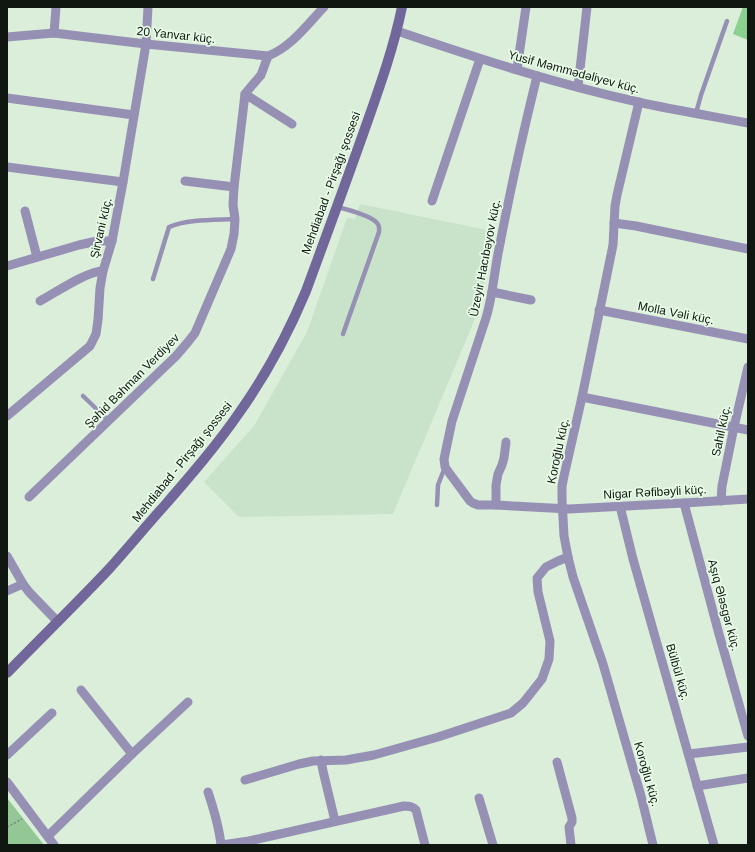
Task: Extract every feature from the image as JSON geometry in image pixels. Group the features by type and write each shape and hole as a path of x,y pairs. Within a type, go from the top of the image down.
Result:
{"main road":[{"name":"Mehdiabad - Pirşağı şossesi","path":"7,673 110,568 140,534 216,445 261,380 297,312 306,291 380,84 397,31 402,7"}],"street":[{"path":"54,33 56,7"},
{"name":"Şirvani küç.","path":"7,416 90,346 96,334 100,288 103,271 112,240 123,182 146,44 148,7"},
{"path":"292,124 245,94 248,88 261,75 268,56 276,53 288,45 324,7"},
{"path":"517,69 526,7"},
{"path":"578,87 587,7"},
{"name":"Yusif Məmmədəliyev küç.","path":"397,31 480,59 578,87 638,102 748,123"},
{"name":"20 Yanvar küç.","path":"7,37 54,33 268,56"},
{"path":"432,201 480,59"},
{"name":"Üzeyir Hacıbəyov küç.","path":"445,467 444,459 452,421 486,318 518,152 537,76"},
{"name":"Şəhid Bəhman Verdiyev","path":"29,497 176,356 195,332 230,249 234,234 234,187 245,94"},
{"path":"7,98 134,115"},
{"name":"Koroğlu küç.","path":"638,102 617,195 613,245 562,486 564,536 573,577 603,664 641,796 653,845"},
{"path":"7,167 123,182"},
{"path":"185,181 234,187"},
{"path":"25,211 38,257"},
{"path":"614,223 652,229 748,249"},
{"path":"7,266 97,241 112,240"},
{"path":"40,302 88,275 103,271"},
{"path":"492,292 531,300"},
{"name":"Molla Vəli küç.","path":"599,310 748,339"},
{"name":"Sahil küç.","path":"722,500 722,486 748,367"},
{"path":"582,397 748,430"},
{"path":"496,505 496,485 498,474 504,458 506,442"},
{"name":"Nigar Rəfibəyli küç.","path":"445,467 470,501 478,505 578,509 748,499"},
{"name":"Aşıq Ələsgər küç.","path":"684,503 748,736"},
{"name":"Bülbül küç.","path":"620,506 633,559 714,845"},
{"path":"7,556 29,592 58,622"},
{"path":"245,780 313,761 363,758 438,738 511,712 523,703 542,679 549,659 550,641 538,592 537,578 546,567 558,560 568,557"},
{"path":"7,591 23,584"},
{"path":"81,690 132,754"},
{"path":"48,836 188,702"},
{"path":"7,755 52,713"},
{"path":"689,754 748,747"},
{"path":"321,760 335,821"},
{"path":"558,762 572,818 572,822 568,827 571,845"},
{"path":"697,786 748,778"},
{"path":"7,782 54,845"},
{"path":"208,792 216,814 221,845 249,841 404,806 410,806 414,807 416,810 425,845"},
{"path":"479,798 493,845"}],"lane":[{"path":"696,113 727,21"},
{"path":"337,206 357,212 376,221 379,225 379,232 343,334"},
{"path":"154,279 169,227 196,221 235,219"},
{"path":"83,396 109,421"},
{"path":"437,505 438,485 445,467"}],"path":[{"path":"7,827 30,813"}],"shaded area":[{"path":"360,204 492,231 480,307 393,514 239,517 204,482 254,426 307,332 347,218 355,219"}],"green space":[{"path":"7,798 44,845 7,845"}],"building":[{"path":"743,7 748,7 748,40 733,34"}]}
